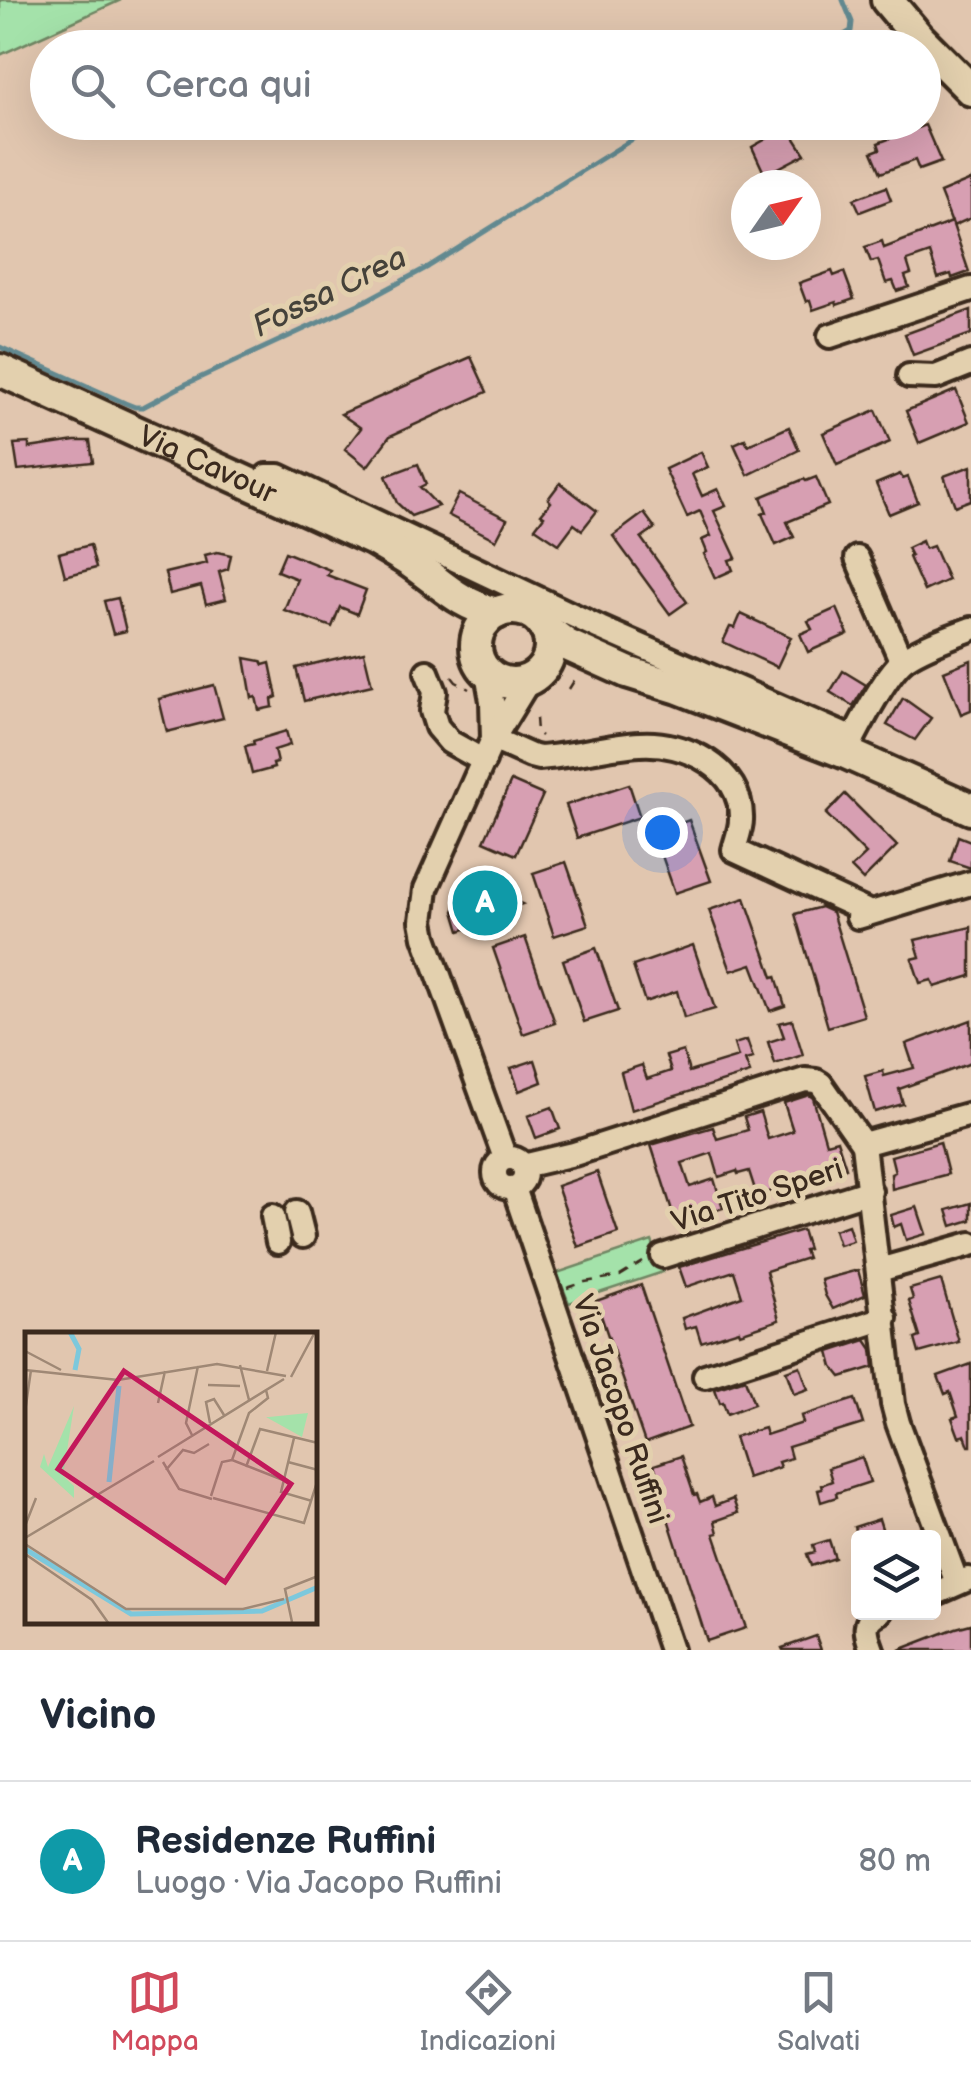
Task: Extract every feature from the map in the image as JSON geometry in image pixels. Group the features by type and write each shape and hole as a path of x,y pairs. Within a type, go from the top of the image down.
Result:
{"main road":[{"path":"887,0 912,30"},
{"path":"941,60 971,90"},
{"name":"Via Cavour","path":"0,370 374,540 477,609 497,612"},
{"name":"Via Cavour","path":"410,562 476,644"},
{"path":"627,672 567,645 529,613 519,610 497,612 482,625 476,644 481,682 518,683 570,661 627,672 849,746 971,809"},
{"path":"536,674 550,649 545,628"}],"street":[{"path":"830,336 971,289"},
{"path":"915,376 936,376 971,363"},
{"path":"257,486 266,476 279,476 849,746 887,680 904,660 971,628"},
{"path":"857,558 904,660"},
{"path":"438,673 432,711 437,727 450,742 484,761"},
{"name":"Via Jacopo Ruffini","path":"536,674 493,739 426,890 422,922 514,1171 671,1650"},
{"name":"Via Jacopo Ruffini","path":"481,682 492,701 493,739"},
{"path":"493,739 539,758 664,744 704,759 722,771 737,799 741,820 734,850 861,913 971,883"},
{"path":"514,1171 805,1080 821,1084 863,1144 893,1404 964,1580 941,1591"},
{"path":"863,1144 971,1114"},
{"name":"Via Tito Speri","path":"663,1256 870,1191"},
{"path":"298,1212 303,1236"},
{"path":"273,1216 278,1242"},
{"path":"878,1270 971,1244"},
{"path":"705,1376 884,1318"}],"path":[{"path":"570,689 580,670"},
{"path":"438,673 465,688 481,682"},
{"path":"536,718 541,736"},
{"path":"561,1291 620,1276 649,1258 663,1256"}],"green space":[{"path":"0,0 121,0 55,30 30,30 30,41 0,55"},
{"path":"652,1241 663,1272 569,1303 557,1273"}],"building":[{"path":"764,140 796,140 805,154 775,170 763,170 752,147"},
{"path":"931,140 941,162 919,170 915,160 881,173 872,152 880,149 878,143"},
{"path":"971,180 971,218 953,226 940,193"},
{"path":"886,187 891,200 860,212 854,199"},
{"path":"952,222 969,272 952,278 951,274 938,278 930,253 907,261 911,274 905,276 909,287 897,291 893,281 886,283 878,260 871,262 865,247 882,241 884,248"},
{"path":"832,271 834,276 844,272 854,299 813,310 799,283"},
{"path":"971,310 971,334 913,355 905,334"},
{"path":"471,357 487,392 390,436 367,467 345,449 361,428 341,414"},
{"path":"956,390 969,422 919,443 906,411"},
{"path":"876,410 890,442 837,465 823,433"},
{"path":"789,427 799,450 748,475 734,444 745,439 748,445"},
{"path":"90,441 93,462 18,470 14,444 29,443 29,448"},
{"path":"701,452 708,467 692,474 702,496 718,489 726,506 714,511 736,558 729,560 733,570 715,578 704,554 707,552 702,540 711,536 700,511 687,517 665,469"},
{"path":"418,464 426,484 420,487 438,506 411,516 397,503 386,476"},
{"path":"971,466 971,500 955,506 944,476"},
{"path":"900,474 903,479 908,477 918,502 889,514 876,484"},
{"path":"816,477 828,505 787,522 794,537 776,545 762,514 767,512 761,497"},
{"path":"560,483 597,511 582,530 574,524 559,544 535,528"},
{"path":"459,494 507,519 496,540 448,515"},
{"path":"644,513 655,528 641,538 687,602 670,614 613,536"},
{"path":"922,541 925,549 933,546 948,580 924,591 907,548"},
{"path":"90,545 96,568 65,576 59,553"},
{"path":"285,552 366,590 357,614 340,607 332,627 284,610 297,579 277,571"},
{"path":"205,555 231,555 228,569 219,572 226,599 206,604 201,586 170,594 165,573 207,563"},
{"path":"118,598 126,631 113,634 104,601"},
{"path":"837,608 848,634 808,652 800,634 812,629 808,621"},
{"path":"741,614 791,637 777,667 723,642"},
{"path":"364,652 372,685 304,701 296,668"},
{"path":"245,658 261,661 263,665 270,663 277,697 272,699 273,707 259,710 256,697 252,698"},
{"path":"971,660 971,710 961,714 944,671"},
{"path":"843,671 866,685 853,706 830,692"},
{"path":"214,685 223,718 167,732 159,699"},
{"path":"903,698 931,718 915,740 887,725"},
{"path":"286,731 290,745 274,750 274,768 252,774 245,746"},
{"path":"511,781 543,795 516,855 484,841"},
{"path":"629,784 640,817 577,838 566,805"},
{"path":"845,794 897,846 863,880 851,868 866,854 826,814"},
{"path":"689,820 711,881 675,893 654,833"},
{"path":"958,836 971,841 971,868 950,861"},
{"path":"566,862 588,925 554,936 533,873"},
{"path":"468,879 522,904 508,909 510,914 460,931 454,911"},
{"path":"745,898 785,1006 770,1011 752,964 731,971 709,910"},
{"path":"821,907 832,912 864,1016 828,1027 795,914"},
{"path":"971,927 971,976 935,987 932,980 920,983 912,959 920,957 915,940"},
{"path":"525,937 555,1023 523,1034 493,948"},
{"path":"693,945 715,1009 684,1018 677,991 645,1002 633,966"},
{"path":"596,948 618,1011 584,1022 563,960"},
{"path":"792,1020 803,1055 775,1064 768,1042 784,1037 779,1023"},
{"path":"971,1020 971,1063 899,1089 903,1104 875,1112 865,1076 883,1071 884,1076 914,1068 906,1044"},
{"path":"747,1040 753,1058 745,1060 750,1073 631,1110 621,1072 642,1065 647,1079 671,1071 666,1056 683,1051 689,1072 738,1057 734,1044"},
{"path":"535,1060 542,1082 519,1091 511,1068"},
{"path":"809,1095 826,1143 837,1140 846,1168 819,1176 820,1180 806,1184 805,1180 757,1196 749,1171 719,1177 712,1153 682,1163 690,1187 714,1179 723,1208 676,1223 651,1145 713,1127 717,1139 748,1130 744,1117 760,1112 768,1139 793,1131 784,1103"},
{"path":"552,1107 560,1129 536,1138 528,1116"},
{"path":"940,1142 948,1174 892,1189 891,1174 895,1172 891,1156"},
{"path":"597,1172 618,1233 578,1247 557,1186"},
{"path":"971,1203 971,1220 952,1226 947,1210"},
{"path":"917,1207 926,1234 906,1240 901,1224 894,1227 891,1215"},
{"path":"848,1225 853,1241 839,1245 834,1230"},
{"path":"802,1230 807,1258 766,1271 779,1320 701,1342 696,1326 685,1329 682,1318 742,1296 734,1271 686,1287 679,1267"},
{"path":"858,1270 865,1295 833,1309 821,1280"},
{"path":"941,1280 959,1342 919,1353 915,1339 920,1337 909,1301 913,1299 910,1289"},
{"path":"641,1285 689,1427 645,1443 596,1301"},
{"path":"866,1340 872,1349 874,1367 841,1377 829,1352"},
{"path":"971,1364 969,1446 965,1435 959,1437 952,1418 958,1416 950,1392 945,1394 938,1376"},
{"path":"800,1366 808,1389 794,1394 786,1371"},
{"path":"745,1379 754,1404 727,1414 715,1389"},
{"path":"855,1399 863,1424 788,1447 791,1458 778,1462 780,1467 747,1478 734,1437 764,1428 766,1435 803,1423 801,1416"},
{"path":"681,1456 700,1502 712,1497 715,1506 733,1499 738,1513 715,1521 718,1533 714,1534 746,1628 707,1641 656,1481 659,1480 654,1465"},
{"path":"862,1457 870,1482 821,1502 818,1490 832,1481 828,1468"},
{"path":"879,1519 882,1530 855,1530 854,1527"},
{"path":"829,1540 835,1558 811,1566 807,1554 815,1552 813,1545"},
{"path":"971,1624 971,1650 899,1650 956,1628"},
{"path":"816,1636 821,1650 782,1648"}],"waterway":[{"name":"Fossa Crea","path":"843,0 851,30"},
{"name":"Fossa Crea","path":"0,347 125,403 143,407 428,267 631,140"}],"place":[{"name":"Residenze Ruffini","path":"485,903"}]}
